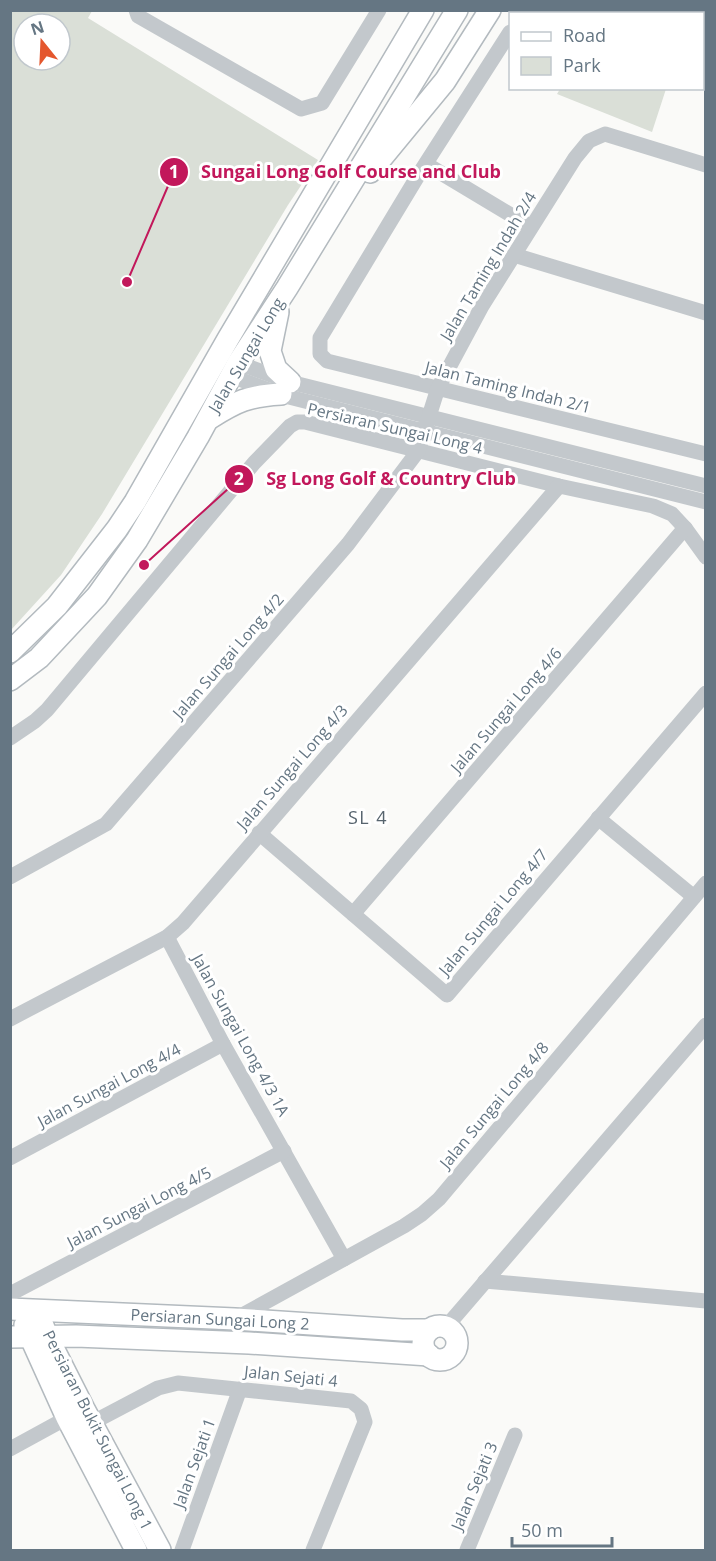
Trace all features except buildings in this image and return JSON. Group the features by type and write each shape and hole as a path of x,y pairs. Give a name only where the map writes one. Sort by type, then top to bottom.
{"street":[{"path":"136,10 138,16 301,109 322,103 379,10"},
{"name":"Jalan Sungai Long","path":"10,680 39,658 97,596 137,540 207,420 226,369 228,339 423,10"},
{"name":"Jalan Sungai Long","path":"10,652 57,606 117,529 226,369 287,288 457,10"},
{"path":"322,230 445,81 490,10"},
{"path":"509,34 426,164 531,227"},
{"name":"Jalan Taming Indah 2/4","path":"428,416 438,388 482,306 574,158 589,141 605,134 705,165"},
{"name":"Jalan Taming Indah 2/1","path":"426,164 320,338 320,354 327,361 705,454"},
{"path":"514,255 705,312"},
{"path":"286,388 270,351 276,320 287,288"},
{"path":"226,369 423,432 705,502"},
{"path":"207,420 235,402 286,388 428,416 705,486"},
{"name":"Jalan Sungai Long 4/2","path":"10,877 106,824 348,544 418,451 428,416"},
{"name":"Persiaran Sungai Long 4","path":"10,738 47,710 254,463 290,426 297,422 305,422 559,486 654,506 672,514 705,557"},
{"path":"167,488 163,460 180,459 189,452"},
{"name":"Jalan Sungai Long 4/3","path":"10,1019 167,937 183,923 559,486"},
{"name":"Jalan Sungai Long 4/6","path":"353,914 685,528"},
{"name":"Jalan Sungai Long 4/7","path":"259,833 447,994 705,693"},
{"path":"598,818 694,897"},
{"name":"Jalan Sungai Long 4/8","path":"245,1319 269,1299 404,1226 439,1199 705,883"},
{"name":"Jalan Sungai Long 4/3 1A","path":"167,937 223,1044 344,1259"},
{"path":"437,1328 450,1329 456,1338 457,1343 453,1353 444,1359 434,1358 424,1350 425,1336 437,1328 485,1281 705,1025"},
{"name":"Jalan Sungai Long 4/4","path":"10,1158 223,1044"},
{"name":"Jalan Sungai Long 4/5","path":"19,1305 284,1151"},
{"path":"485,1281 705,1301"},
{"name":"Persiaran Sungai Long 2","path":"19,1305 402,1330 437,1328"},
{"name":"Persiaran Bukit Sungai Long 1","path":"19,1305 29,1336 160,1551"},
{"path":"245,1319 249,1343"},
{"name":"Persiaran Sungai Long 2","path":"29,1336 249,1343 429,1355"},
{"name":"Persiaran Bukit Sungai Long 1","path":"29,1336 59,1362 79,1421 136,1551"},
{"path":"59,1362 60,1354 67,1343 76,1336"},
{"name":"Jalan Sejati 4","path":"10,1449 158,1388 178,1383 351,1401 361,1409 365,1422 313,1551"},
{"name":"Jalan Sejati 1","path":"182,1550 240,1389"},
{"name":"Jalan Sejati 3","path":"467,1551 515,1436"}],"green space":[{"path":"11,10 92,11 88,18 318,160 288,205 102,514 61,575 11,630"},
{"path":"559,90 666,90 652,132 557,94"}],"place":[{"name":"Sungai Long Golf Course and Club","path":"127,282"},
{"name":"Sg Long Golf & Country Club","path":"144,565"}],"district":[{"name":"SL 4","path":"368,818"}]}
